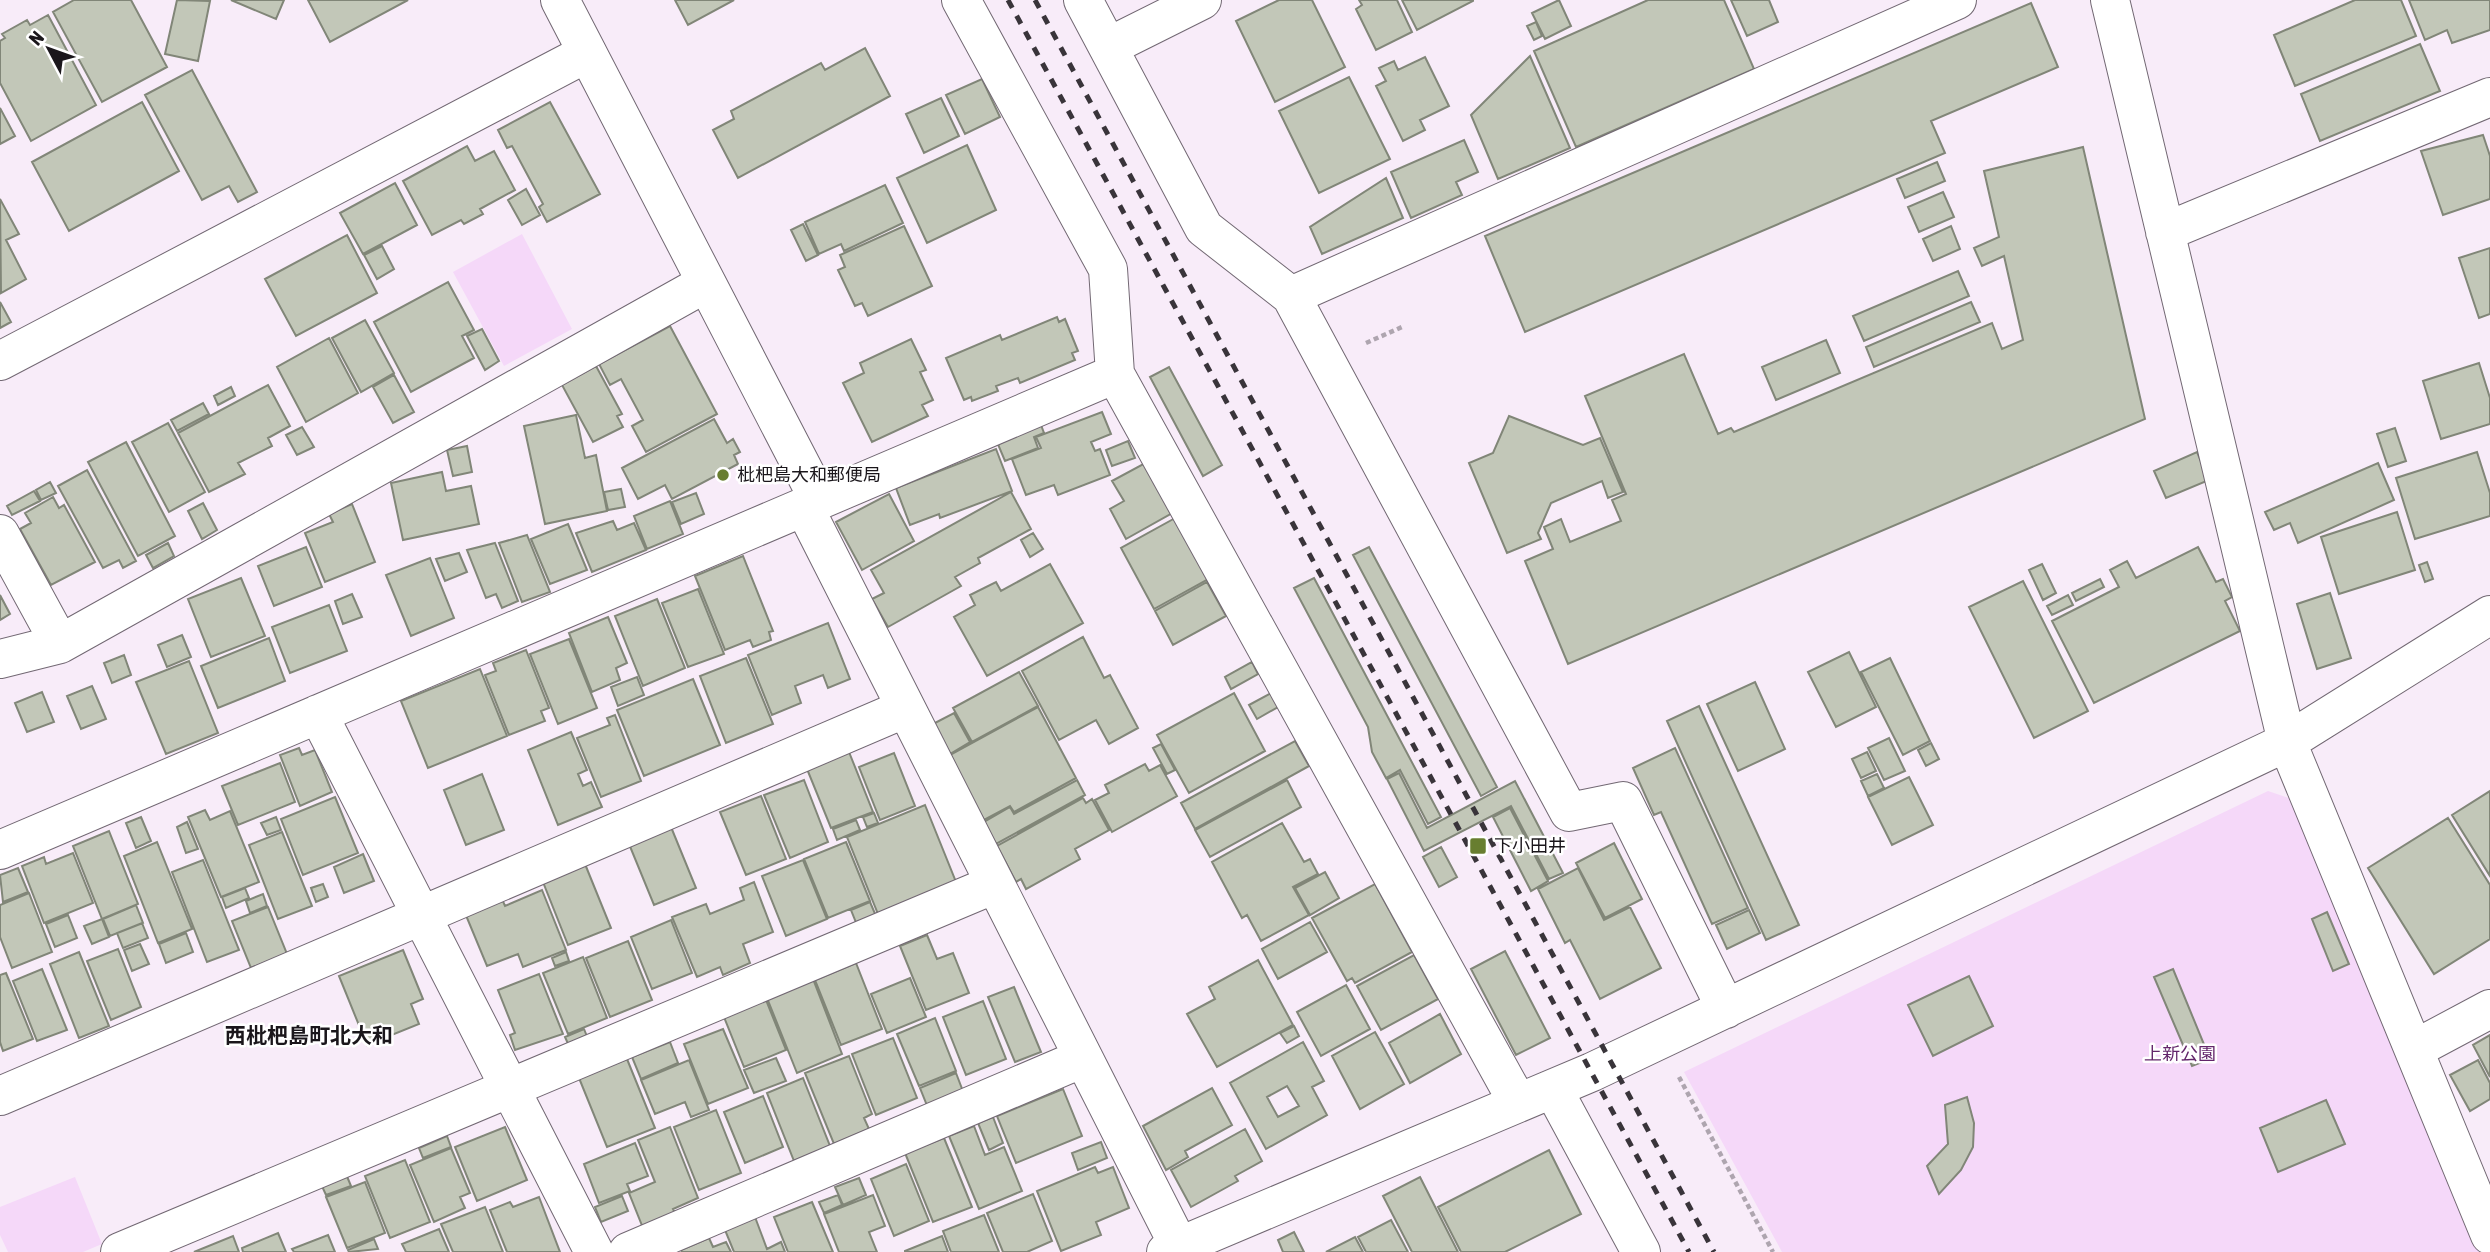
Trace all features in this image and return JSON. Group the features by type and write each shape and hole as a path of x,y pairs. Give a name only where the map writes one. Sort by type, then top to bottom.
{"street":[{"path":"560,0 706,283 906,708 1083,1058 1176,1250 1553,1089 2287,742 2490,615"},
{"path":"961,0 1108,269 1115,374 1518,1102"},
{"path":"1083,0 1204,228 1291,296 1569,812 1623,801 1726,1009"},
{"path":"1108,47 1202,0"},
{"path":"1291,296 1957,0"},
{"path":"2110,0 2287,742 2490,1236"},
{"path":"0,361 587,53"},
{"path":"2165,232 2490,97"},
{"path":"0,659 60,644 706,283"},
{"path":"0,850 1115,374"},
{"path":"0,534 60,644"},
{"path":"0,1096 906,708"},
{"path":"318,714 594,1252"},
{"path":"120,1252 995,884"},
{"path":"2415,1049 2490,1009"},
{"path":"628,1252 1083,1058"},
{"path":"1553,1089 1641,1252"}],"path":[{"path":"1660,1040 1773,1252"}],"green space":[{"path":"522,234 572,329 504,366 453,272"},
{"name":"上新公園","path":"2268,791 2289,798 2479,1252 1782,1252 1684,1072"},
{"path":"75,1177 102,1244 83,1252 8,1252 0,1235 0,1207"}],"building":[{"path":"74,0 131,0 167,67 102,102 53,12"},
{"path":"177,0 210,1 198,61 165,54"},
{"path":"231,0 284,0 276,19"},
{"path":"308,0 408,0 330,42"},
{"path":"675,0 734,0 688,25"},
{"path":"1279,0 1312,0 1345,67 1275,102 1236,21"},
{"path":"1359,0 1397,0 1412,32 1376,50 1356,9 1362,5"},
{"path":"1402,0 1473,0 1473,1 1417,30"},
{"path":"1559,0 1571,26 1545,39 1532,13"},
{"path":"1648,0 1724,0 1754,69 1576,147 1534,51"},
{"path":"1731,0 1769,0 1778,22 1747,36"},
{"path":"2355,0 2401,0 2416,36 2295,86 2274,35"},
{"path":"2409,0 2490,0 2490,30 2452,43 2447,30 2425,40"},
{"path":"2031,3 2058,67 1931,121 1945,153 1525,332 1485,236"},
{"path":"48,15 96,105 31,141 0,83 0,41 5,38 2,34 27,20 30,25"},
{"path":"1536,22 1542,36 1534,40 1527,26"},
{"path":"2420,44 2440,91 2320,141 2301,94"},
{"path":"865,48 890,96 738,178 713,130 734,119 731,111 821,63 825,70"},
{"path":"1530,56 1570,148 1498,179 1471,115"},
{"path":"1425,57 1449,106 1420,120 1425,130 1403,141 1376,86 1386,81 1379,68 1394,61 1398,70"},
{"path":"192,70 257,192 238,202 229,186 202,200 145,95"},
{"path":"1349,77 1390,159 1319,193 1279,111"},
{"path":"982,79 1000,117 965,134 946,95"},
{"path":"941,98 959,136 924,153 906,114"},
{"path":"142,102 179,171 69,231 32,162"},
{"path":"550,102 600,194 547,222 539,207 543,204 512,146 507,148 498,130"},
{"path":"0,108 15,136 0,144"},
{"path":"2483,135 2490,156 2490,199 2443,215 2421,151"},
{"path":"1464,140 1478,172 1456,182 1462,195 1411,218 1391,172"},
{"path":"967,145 996,210 927,243 897,178"},
{"path":"467,146 475,161 494,151 515,190 480,209 483,214 464,224 461,220 432,235 403,181"},
{"path":"2083,147 2145,419 1568,664 1525,561 1553,549 1544,527 1561,519 1570,542 1621,521 1612,500 1626,494 1585,396 1684,354 1718,434 1731,428 1734,432 1992,323 2002,349 2023,340 2004,256 1982,266 1974,248 1999,237 1984,171"},
{"path":"1937,162 1945,181 1905,198 1897,179"},
{"path":"1386,178 1403,218 1322,254 1310,227"},
{"path":"395,183 417,225 363,254 340,213"},
{"path":"885,185 903,223 844,251 841,244 819,254 805,222"},
{"path":"526,189 540,215 522,225 508,200"},
{"path":"1943,192 1954,217 1919,232 1908,207"},
{"path":"0,199 19,234 6,240 26,279 1,293"},
{"path":"803,224 818,255 806,261 791,230"},
{"path":"904,226 932,286 868,316 862,303 855,306 838,270 845,267 840,255"},
{"path":"1951,226 1960,249 1933,261 1923,239"},
{"path":"347,235 377,293 296,336 265,279"},
{"path":"382,246 394,269 377,279 364,255"},
{"path":"2490,248 2490,314 2479,318 2459,258"},
{"path":"1958,271 1969,296 1864,341 1853,316"},
{"path":"448,282 474,330 462,336 474,358 411,392 374,322"},
{"path":"0,302 11,322 0,328"},
{"path":"1971,302 1980,322 1874,367 1866,347"},
{"path":"1057,317 1059,322 1065,319 1078,351 1072,353 1075,360 1020,383 1018,378 996,386 998,391 972,401 971,397 964,400 946,358 1000,335 1002,340"},
{"path":"365,320 394,373 361,392 332,338"},
{"path":"670,326 717,414 646,452 632,426 643,420 621,379 610,385 599,364"},
{"path":"482,329 499,361 485,370 467,336"},
{"path":"329,338 358,393 306,422 277,367"},
{"path":"911,339 926,370 920,372 933,400 922,405 928,416 872,442 843,383 864,373 860,363"},
{"path":"1826,340 1840,373 1776,400 1762,367"},
{"path":"2479,363 2490,398 2490,424 2441,439 2423,381"},
{"path":"596,366 622,414 617,416 623,427 593,442 562,385"},
{"path":"1169,367 1222,465 1203,476 1150,377"},
{"path":"394,375 414,412 393,423 373,387"},
{"path":"268,385 290,426 268,438 272,446 238,463 245,474 209,492 178,433"},
{"path":"231,387 235,396 218,405 214,396"},
{"path":"203,403 209,414 177,431 171,420"},
{"path":"1102,412 1111,434 1091,442 1095,451 1100,449 1110,475 1058,495 1054,485 1026,495 1012,459 1041,448 1036,437"},
{"path":"576,415 585,458 596,455 607,511 545,524 524,426"},
{"path":"1509,416 1583,445 1600,438 1623,492 1608,498 1602,481 1551,503 1538,533 1541,539 1507,553 1469,463 1493,453"},
{"path":"714,419 727,443 733,439 740,452 734,455 738,464 672,499 665,485 638,499 622,468"},
{"path":"168,423 205,492 169,512 132,442"},
{"path":"1041,425 1044,433 1034,437 1038,448 1005,461 997,442"},
{"path":"302,427 314,447 297,455 286,435"},
{"path":"2395,428 2406,461 2388,467 2377,434"},
{"path":"1128,441 1135,458 1112,466 1106,450"},
{"path":"126,442 175,536 138,556 88,462"},
{"path":"467,446 472,472 453,476 447,450"},
{"path":"996,449 1012,491 940,518 939,514 910,525 896,488"},
{"path":"2197,452 2209,480 2166,498 2154,471"},
{"path":"2477,452 2490,493 2490,516 2415,539 2396,478"},
{"path":"1147,462 1174,512 1126,539 1110,509 1124,501 1112,481"},
{"path":"2378,463 2394,500 2298,543 2290,523 2274,530 2265,512"},
{"path":"87,470 136,561 123,568 119,560 103,568 58,486"},
{"path":"442,472 446,491 471,486 479,524 403,540 391,483"},
{"path":"50,482 56,493 41,500 36,490"},
{"path":"621,489 625,507 608,510 604,492"},
{"path":"34,491 40,501 12,515 7,506"},
{"path":"1011,492 1031,529 978,558 980,563 955,577 961,586 888,627 872,599 884,593 871,570"},
{"path":"696,493 704,514 681,524 672,502"},
{"path":"889,494 914,541 862,570 836,522"},
{"path":"53,497 59,508 64,505 95,562 51,585 20,529 31,523 25,513"},
{"path":"670,501 683,534 647,549 634,516"},
{"path":"203,503 217,530 202,539 188,511"},
{"path":"352,504 375,562 325,582 305,533 333,522 329,514"},
{"path":"2397,512 2415,570 2339,594 2321,537"},
{"path":"1177,517 1210,578 1154,609 1121,548"},
{"path":"613,521 617,530 634,523 646,550 592,572 576,533"},
{"path":"568,524 587,570 550,584 531,539"},
{"path":"1033,533 1043,549 1030,557 1021,540"},
{"path":"527,535 550,592 522,602 499,543"},
{"path":"168,543 174,556 153,568 146,555"},
{"path":"495,543 518,601 502,608 496,594 486,598 467,550"},
{"path":"306,547 322,587 274,606 258,566"},
{"path":"1369,547 1497,787 1481,796 1353,555"},
{"path":"2198,547 2216,582 2223,579 2232,597 2225,601 2240,631 2094,703 2052,621 2119,587 2110,570 2127,561 2136,578"},
{"path":"459,553 467,572 445,581 436,559"},
{"path":"743,556 773,631 769,632 771,640 753,647 750,640 725,650 695,576"},
{"path":"430,558 454,618 411,636 386,575"},
{"path":"2427,562 2433,579 2425,582 2419,565"},
{"path":"1050,564 1083,623 987,676 954,617 975,605 970,595 996,582 1001,591"},
{"path":"2042,564 2056,593 2043,600 2029,570"},
{"path":"241,578 265,636 211,657 188,599"},
{"path":"1314,578 1441,817 1428,824 1400,770 1386,778 1372,752 1368,727 1294,588"},
{"path":"2100,579 2104,587 2076,601 2072,593"},
{"path":"2023,581 2088,711 2034,738 1969,607"},
{"path":"1207,582 1226,616 1173,645 1155,611"},
{"path":"698,589 724,654 688,667 662,603"},
{"path":"2330,593 2351,658 2317,669 2297,604"},
{"path":"352,594 362,617 343,624 335,601"},
{"path":"0,595 10,614 0,620"},
{"path":"2068,595 2073,605 2052,615 2047,606"},
{"path":"657,599 685,668 643,686 615,616"},
{"path":"329,605 347,651 290,673 272,627"},
{"path":"608,617 627,663 616,668 620,680 592,692 569,633"},
{"path":"828,623 850,679 828,688 823,675 795,686 801,703 772,715 748,655"},
{"path":"182,635 191,657 167,667 158,645"},
{"path":"1083,637 1104,678 1110,675 1138,728 1109,744 1096,720 1059,740 1022,671"},
{"path":"269,638 285,681 218,708 201,666"},
{"path":"569,639 597,708 558,724 530,654"},
{"path":"526,650 549,708 541,711 545,721 509,735 485,675 496,671 493,663"},
{"path":"1849,652 1876,707 1836,727 1808,672"},
{"path":"124,655 131,675 112,683 104,663"},
{"path":"746,658 773,724 726,743 700,676"},
{"path":"1890,658 1930,741 1903,755 1861,672"},
{"path":"189,661 218,733 166,754 136,682"},
{"path":"1252,662 1258,674 1231,689 1225,677"},
{"path":"480,669 507,736 428,768 401,701"},
{"path":"1019,672 1038,706 972,742 953,708"},
{"path":"637,677 644,695 618,706 611,687"},
{"path":"693,679 720,745 644,776 617,710"},
{"path":"1755,682 1785,749 1738,771 1707,704"},
{"path":"92,686 106,719 81,729 67,696"},
{"path":"42,692 54,722 27,732 15,703"},
{"path":"1234,693 1265,751 1189,793 1157,735"},
{"path":"1271,693 1278,707 1257,719 1249,705"},
{"path":"1699,706 1799,925 1766,940 1667,721"},
{"path":"1038,707 1076,778 1014,812 1010,806 984,820 948,756"},
{"path":"954,713 970,742 950,754 933,724"},
{"path":"615,715 641,781 601,797 577,738 610,725 607,718"},
{"path":"571,732 587,770 578,774 583,786 591,782 602,807 558,825 528,750"},
{"path":"1889,738 1905,771 1884,780 1868,748"},
{"path":"1295,741 1309,766 1195,829 1181,803"},
{"path":"1931,743 1939,759 1926,766 1918,750"},
{"path":"1161,744 1175,770 1167,774 1153,748"},
{"path":"299,748 302,755 315,750 332,792 300,806 280,755"},
{"path":"1675,748 1748,908 1712,924 1661,812 1654,815 1633,768"},
{"path":"849,752 873,812 831,828 807,769"},
{"path":"1867,752 1876,771 1861,778 1852,759"},
{"path":"894,753 915,806 880,820 859,767"},
{"path":"280,763 295,802 238,825 222,786"},
{"path":"1145,764 1149,771 1160,765 1177,796 1112,832 1095,800 1109,793 1105,785"},
{"path":"1399,773 1427,828 1515,781 1563,873 1549,879 1511,806 1424,851 1387,779"},
{"path":"482,774 504,830 466,845 444,790"},
{"path":"1877,774 1884,788 1868,796 1861,781"},
{"path":"1909,777 1933,825 1892,845 1868,797"},
{"path":"804,780 828,842 790,858 764,795"},
{"path":"1077,780 1085,795 996,844 984,822 1010,807 1014,814"},
{"path":"1287,780 1301,807 1210,857 1195,830"},
{"path":"2490,791 2490,876 2452,815"},
{"path":"761,796 786,859 746,875 720,812"},
{"path":"335,797 358,853 303,875 281,819"},
{"path":"1083,798 1086,803 1092,799 1109,830 1075,849 1080,859 1026,889 1021,879 1016,882 997,846"},
{"path":"925,805 956,882 878,914 847,837"},
{"path":"1510,808 1548,881 1531,891 1493,817"},
{"path":"205,810 210,820 230,811 259,882 221,897 188,817"},
{"path":"874,813 878,823 867,827 863,817"},
{"path":"141,817 151,841 136,848 126,823"},
{"path":"276,817 281,830 267,835 261,823"},
{"path":"2448,818 2490,885 2490,939 2434,974 2368,868"},
{"path":"856,820 860,830 837,840 833,829"},
{"path":"187,822 198,849 186,853 177,827"},
{"path":"1282,823 1304,862 1310,859 1318,874 1293,887 1309,915 1261,941 1247,915 1242,918 1212,862"},
{"path":"671,827 696,888 654,905 629,844"},
{"path":"109,831 138,904 102,919 73,846"},
{"path":"282,832 312,906 278,919 249,845"},
{"path":"157,842 192,929 158,943 124,856"},
{"path":"846,842 870,901 828,918 804,859"},
{"path":"1614,843 1642,899 1605,918 1576,863"},
{"path":"1441,847 1457,877 1439,887 1423,857"},
{"path":"73,853 93,903 44,923 22,866 44,857 46,864"},
{"path":"363,854 374,881 344,893 334,867"},
{"path":"203,860 239,950 207,962 172,872"},
{"path":"803,860 827,919 786,936 762,876"},
{"path":"585,864 611,928 568,945 543,882"},
{"path":"18,868 28,892 3,902 0,875"},
{"path":"1578,868 1604,920 1630,907 1661,968 1600,999 1570,940 1565,943 1538,889"},
{"path":"1325,872 1339,898 1310,915 1295,888"},
{"path":"754,882 773,932 743,944 750,963 723,975 720,967 697,977 672,917 706,904 710,914 744,900 740,888"},
{"path":"323,884 328,897 316,902 311,888"},
{"path":"1375,884 1412,952 1355,983 1352,978 1347,981 1312,918"},
{"path":"245,888 249,898 226,908 222,897"},
{"path":"542,890 566,950 523,967 518,954 487,966 465,913 502,899 505,906"},
{"path":"29,893 52,952 12,968 0,937 0,905"},
{"path":"263,894 267,906 250,913 246,901"},
{"path":"870,902 876,916 857,925 851,910"},
{"path":"136,905 143,923 110,936 103,919"},
{"path":"268,907 287,954 251,968 232,921"},
{"path":"1749,910 1760,933 1727,949 1716,925"},
{"path":"2327,912 2349,964 2333,971 2312,919"},
{"path":"68,915 77,938 55,947 46,924"},
{"path":"102,919 109,937 92,944 84,926"},
{"path":"671,920 692,973 652,989 631,937"},
{"path":"1310,922 1327,952 1278,979 1262,949"},
{"path":"142,923 148,938 123,948 117,933"},
{"path":"186,933 193,952 166,963 159,944"},
{"path":"927,935 937,959 953,953 969,993 926,1010 900,946"},
{"path":"628,941 652,1000 610,1017 586,958"},
{"path":"140,944 149,964 132,971 124,950"},
{"path":"118,949 141,1007 111,1020 87,961"},
{"path":"403,950 423,999 411,1004 419,1024 367,1045 339,976"},
{"path":"1505,951 1550,1038 1516,1055 1471,969"},
{"path":"79,952 109,1026 79,1038 50,964"},
{"path":"566,952 569,961 555,966 552,958"},
{"path":"1414,955 1438,999 1381,1030 1357,986"},
{"path":"583,957 607,1018 568,1034 543,973"},
{"path":"1258,960 1293,1025 1217,1067 1187,1014 1215,999 1209,987"},
{"path":"856,963 882,1029 841,1045 815,980"},
{"path":"42,969 67,1030 37,1041 13,981"},
{"path":"2173,969 2210,1059 2192,1066 2154,977"},
{"path":"6,973 33,1039 3,1051 0,1042 0,975"},
{"path":"539,974 563,1034 515,1050 510,1035 515,1033 498,990"},
{"path":"1969,976 1993,1026 1933,1056 1908,1005"},
{"path":"910,978 926,1017 887,1033 871,994"},
{"path":"813,979 842,1054 797,1073 767,998"},
{"path":"1346,985 1370,1029 1321,1056 1297,1012"},
{"path":"1014,987 1041,1052 1015,1062 988,997"},
{"path":"766,1000 786,1050 744,1067 724,1017"},
{"path":"983,1001 1006,1059 966,1075 943,1017"},
{"path":"1440,1014 1461,1054 1410,1083 1389,1043"},
{"path":"935,1018 956,1071 919,1086 897,1034"},
{"path":"1294,1026 1299,1036 1287,1043 1280,1033"},
{"path":"584,1029 588,1039 569,1046 565,1037"},
{"path":"723,1029 748,1088 708,1104 684,1044"},
{"path":"1375,1032 1404,1084 1360,1109 1332,1056"},
{"path":"2490,1035 2490,1077 2473,1045"},
{"path":"893,1038 917,1098 876,1115 852,1054"},
{"path":"670,1042 678,1063 641,1079 632,1057"},
{"path":"1303,1042 1324,1081 1312,1087 1327,1115 1266,1149 1230,1083","holes":["1287,1086 1299,1106 1278,1117 1267,1097"]},
{"path":"849,1056 872,1114 864,1118 869,1129 834,1144 805,1073"},
{"path":"776,1058 786,1081 754,1093 744,1070"},
{"path":"627,1059 655,1128 607,1147 579,1078"},
{"path":"689,1060 709,1110 691,1117 685,1102 655,1114 641,1080"},
{"path":"2478,1060 2490,1083 2490,1099 2470,1111 2450,1075"},
{"path":"956,1073 964,1094 928,1108 920,1088"},
{"path":"803,1078 830,1146 794,1161 767,1093"},
{"path":"1212,1088 1232,1125 1185,1151 1188,1157 1166,1170 1143,1126"},
{"path":"1063,1089 1082,1136 1016,1163 997,1116"},
{"path":"763,1096 783,1147 745,1163 724,1112"},
{"path":"1967,1097 1974,1123 1973,1147 1961,1170 1939,1194 1927,1166 1948,1144 1945,1105"},
{"path":"2326,1100 2345,1144 2278,1172 2260,1128"},
{"path":"716,1110 741,1173 699,1190 674,1127"},
{"path":"993,1117 1003,1143 989,1150 978,1123"},
{"path":"974,1126 985,1155 1004,1147 1022,1191 979,1209 949,1136"},
{"path":"505,1127 527,1180 477,1201 455,1147"},
{"path":"670,1127 698,1198 673,1209 676,1215 643,1228 629,1193 655,1182 638,1140"},
{"path":"1245,1129 1262,1161 1235,1176 1238,1181 1191,1207 1171,1170"},
{"path":"447,1136 451,1147 423,1158 419,1148"},
{"path":"944,1138 972,1207 933,1222 905,1153"},
{"path":"1101,1142 1107,1158 1078,1170 1072,1153"},
{"path":"635,1143 648,1176 627,1184 630,1191 599,1203 584,1164"},
{"path":"451,1148 470,1193 460,1197 465,1208 434,1222 410,1165"},
{"path":"1549,1150 1581,1214 1505,1252 1461,1252 1438,1207"},
{"path":"405,1160 430,1222 390,1238 365,1176"},
{"path":"906,1164 929,1221 894,1236 871,1179"},
{"path":"1095,1167 1098,1173 1113,1167 1129,1208 1096,1222 1101,1235 1061,1251 1037,1191"},
{"path":"346,1174 351,1186 326,1195 321,1184"},
{"path":"1420,1177 1458,1252 1412,1252 1383,1196"},
{"path":"859,1178 866,1195 843,1205 835,1187"},
{"path":"365,1182 385,1233 347,1248 326,1197"},
{"path":"1033,1194 1052,1241 1027,1252 1003,1252 987,1213"},
{"path":"838,1195 842,1205 824,1213 819,1202"},
{"path":"873,1195 885,1226 869,1232 877,1252 839,1252 824,1214"},
{"path":"622,1196 628,1211 601,1222 595,1207"},
{"path":"539,1197 560,1252 507,1252 490,1210 510,1202 513,1207"},
{"path":"812,1202 833,1252 788,1252 774,1217"},
{"path":"485,1207 503,1252 453,1252 441,1224"},
{"path":"984,1215 999,1252 951,1252 943,1231"},
{"path":"755,1217 767,1249 781,1242 785,1252 734,1252 725,1230"},
{"path":"1391,1220 1408,1252 1366,1252 1358,1237"},
{"path":"439,1229 449,1252 406,1252 402,1244"},
{"path":"1294,1232 1304,1252 1283,1252 1278,1240"},
{"path":"278,1233 286,1252 243,1252 242,1248"},
{"path":"328,1235 335,1252 294,1252 292,1249"},
{"path":"233,1236 239,1252 194,1252"},
{"path":"942,1236 948,1252 905,1252 905,1251"},
{"path":"1355,1237 1363,1252 1326,1252"},
{"path":"709,1238 713,1247 726,1242 731,1252 681,1250"},
{"path":"374,1239 378,1249 348,1250"}],"railway":[{"path":"1008,0 1689,1252"},
{"path":"1035,0 1714,1252"}],"place":[{"name":"枇杷島大和郵便局","path":"723,475"},
{"name":"下小田井","path":"1478,846"}],"district":[{"name":"西枇杷島町北大和","path":"309,1036"}]}
